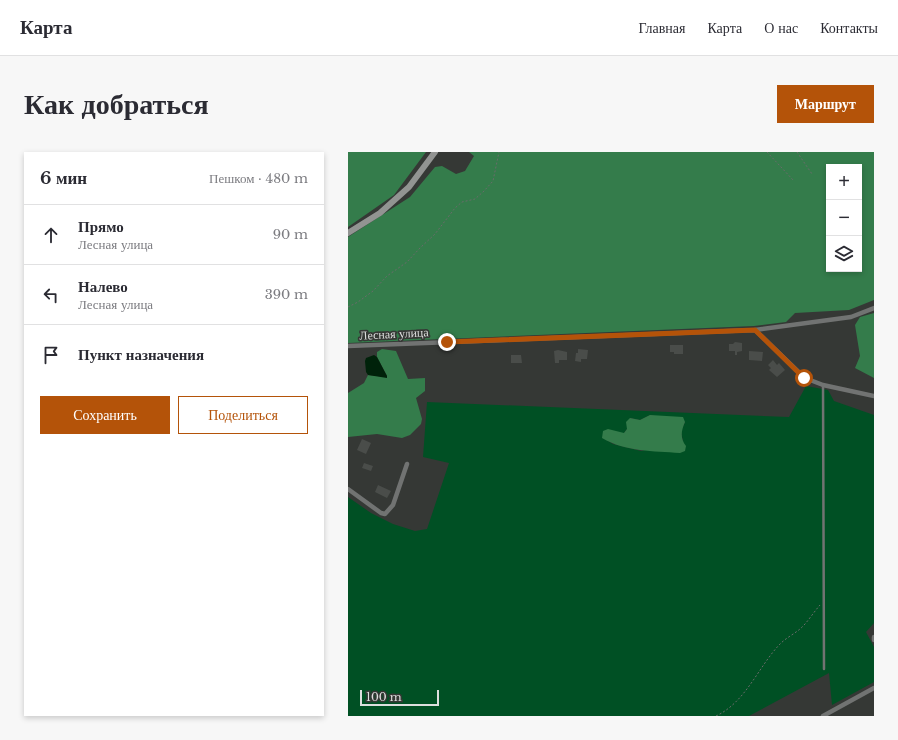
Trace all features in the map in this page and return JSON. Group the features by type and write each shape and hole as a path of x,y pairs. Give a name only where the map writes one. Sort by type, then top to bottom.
{"street":[{"path":"348,233 380,212 409,187 435,152"},
{"name":"Лесная улица","path":"348,346 755,330 851,317 874,308"},
{"path":"755,330 804,378 874,396"},
{"path":"348,489 381,513 385,514 393,505 406,464"},
{"path":"823,716 831,714 874,688"}],"lane":[{"path":"823,384 824,669"}],"path":[{"path":"348,306 358,302 373,291 387,276 407,262 435,234 458,205 462,202 475,199 484,191 493,181 499,152"},
{"path":"767,152 794,181"},
{"path":"797,152 812,174"},
{"path":"716,716 726,711 748,689 769,657 781,642 801,628 824,599"}],"green space":[{"path":"348,152 426,152 394,195 348,227"},
{"path":"469,152 874,152 874,300 849,310 795,313 786,322 754,326 348,343 348,237 410,197 435,167 442,166 456,174 465,171 474,156"},
{"path":"874,313 874,378 855,368 860,356 855,325 860,317"},
{"path":"382,349 396,351 408,379 425,378 425,391 416,398 422,419 421,424 410,435 402,438 377,434 348,437 348,393 364,383 368,375 387,377 377,357 377,352"},
{"path":"806,386 828,390 834,401 874,415 874,623 866,632 874,647 874,682 832,705 829,673 749,716 348,716 348,497 371,513 393,524 415,531 427,529 449,463 423,457 427,402 789,417","holes":["650,415 685,422 681,431 683,442 641,451 613,444 602,437 624,433 627,429 630,418 640,420"]},
{"path":"650,415 683,417 685,422 682,434 686,446 685,451 680,453 640,450 611,443 602,438 603,431 608,429 624,433 627,429 626,422 630,418 640,420"}],"shaded area":[{"path":"374,355 377,357 387,378 368,375 366,372 366,358"}],"building":[{"path":"735,342 742,343 742,351 737,352 737,355 735,355 735,351 729,351 729,344 733,344"},
{"path":"670,345 683,345 683,354 674,354 674,352 670,352"},
{"path":"578,349 588,350 587,359 581,359 581,362 575,361"},
{"path":"558,350 567,352 567,360 559,360 559,363 555,363 554,351"},
{"path":"749,351 763,352 762,361 749,360"},
{"path":"511,355 521,355 522,363 511,363"},
{"path":"773,360 777,365 779,363 785,370 777,377 769,370 771,368 768,365"},
{"path":"362,439 371,443 366,454 357,450"},
{"path":"364,463 373,466 371,471 362,468"},
{"path":"378,485 391,491 387,498 375,492"}],"route":[{"path":"447,342 755,330 804,378"}]}
